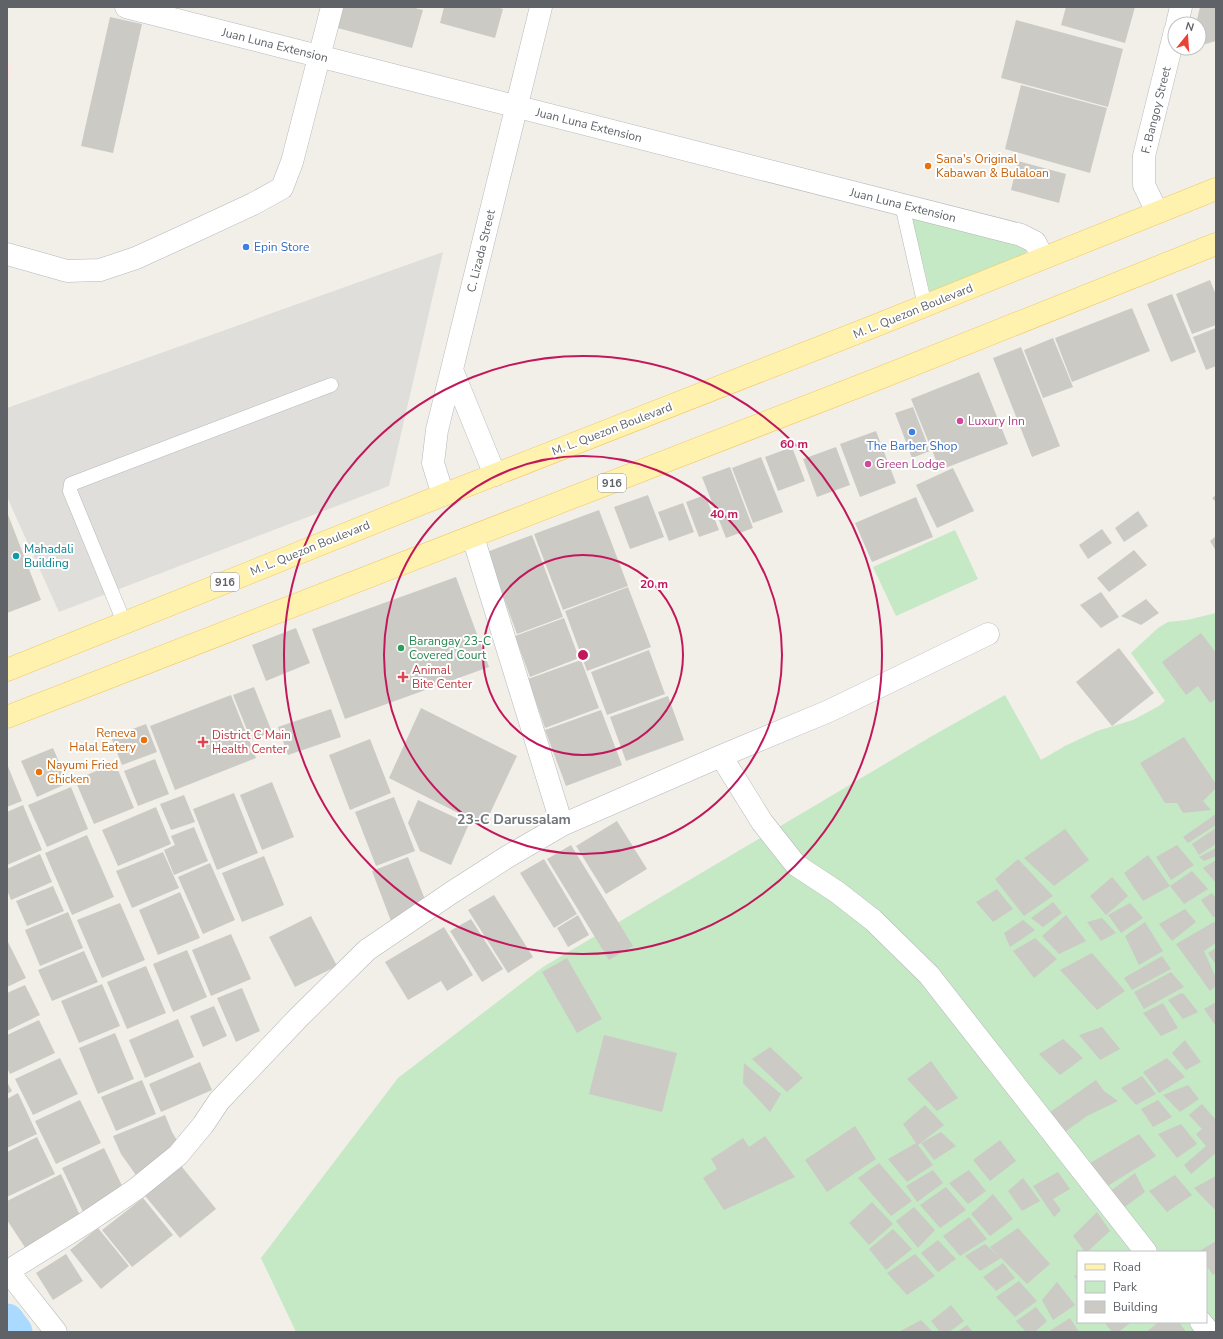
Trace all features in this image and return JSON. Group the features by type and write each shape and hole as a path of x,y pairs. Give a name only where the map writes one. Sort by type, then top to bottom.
{"main road":[{"name":"M. L. Quezon Boulevard","path":"7,670 443,495 925,306 1216,189"},
{"name":"916","path":"7,717 880,378 1216,244"}],"street":[{"name":"Juan Luna Extension","path":"126,7 151,10 319,56 1021,235 1035,242 1043,258"},
{"path":"7,254 67,271 100,270 136,258 268,197 282,188 292,162 332,7"},
{"name":"C. Lizada Street","path":"443,495 433,463 437,430 541,7"},
{"name":"F. Bangoy Street","path":"1156,212 1144,184 1144,156 1169,56"},
{"path":"452,370 495,475"},
{"path":"473,536 562,825"},
{"path":"56,1332 7,1270 87,1222 136,1189 178,1156 203,1125 219,1101 243,1074 368,950 451,893 507,857 562,825 829,711 988,634"},
{"path":"721,756 762,822 796,865 837,892 874,920 929,975 1145,1251"},
{"path":"1202,1323 1209,1332"}],"lane":[{"path":"902,205 925,306"},
{"path":"124,622 70,491 71,484 331,385"}],"shaded area":[{"path":"7,63 13,65 7,85"},
{"path":"443,252 389,486 59,612 7,497 7,408"}],"green space":[{"path":"914,214 1025,245 1027,256 930,293 912,218"},
{"path":"955,530 978,579 896,616 873,567"},
{"path":"1216,613 1216,1332 296,1332 261,1258 398,1078 543,967 932,736 1005,695 1041,760 1065,746 1097,731 1133,720 1159,706 1165,701 1131,653 1158,628 1168,622 1187,620"}],"building":[{"path":"339,7 411,7 423,10 412,48 334,27"},
{"path":"444,7 496,7 503,9 495,38 440,23"},
{"path":"1066,7 1135,7 1125,43 1061,25"},
{"path":"1200,7 1216,7 1216,41 1207,44 1207,16 1198,16"},
{"path":"110,17 142,24 113,153 81,146"},
{"path":"1016,20 1123,49 1108,107 1001,78"},
{"path":"1021,85 1107,108 1090,173 1005,149"},
{"path":"1018,161 1066,174 1059,203 1011,190"},
{"path":"1210,280 1216,295 1216,325 1192,334 1176,294"},
{"path":"1172,294 1196,352 1171,362 1147,304"},
{"path":"1132,308 1150,351 1072,382 1055,338"},
{"path":"1216,328 1216,366 1206,370 1193,337"},
{"path":"1053,338 1073,387 1043,398 1024,350"},
{"path":"1021,347 1060,446 1032,457 993,358"},
{"name":"Luxury Inn","path":"979,372 1008,444 940,470 911,399"},
{"name":"The Barber Shop","path":"913,407 930,451 912,458 895,413"},
{"name":"Green Lodge","path":"876,431 896,483 860,497 840,444"},
{"path":"792,447 805,481 778,491 765,457"},
{"path":"836,447 850,485 817,497 803,459"},
{"path":"761,457 783,512 753,523 732,468"},
{"path":"730,467 753,528 726,538 702,477"},
{"path":"953,468 974,511 937,528 916,485"},
{"path":"648,495 664,537 630,549 614,507"},
{"path":"705,495 719,530 699,537 686,502"},
{"path":"1216,495 1216,502 1212,498"},
{"path":"916,497 933,537 872,562 855,523"},
{"path":"683,503 694,532 669,541 658,512"},
{"path":"599,510 628,586 563,610 534,534"},
{"path":"1138,511 1148,526 1124,542 1115,528"},
{"name":"Mahadali Building","path":"7,512 41,600 7,613"},
{"path":"1102,529 1112,543 1088,559 1079,545"},
{"path":"532,535 563,617 517,634 487,552"},
{"path":"1216,536 1216,551 1210,541"},
{"path":"1134,550 1147,565 1109,592 1097,578"},
{"name":"Barangay 23-C Covered Court","path":"456,577 489,667 345,719 312,629"},
{"path":"628,587 651,647 587,671 565,611"},
{"path":"1101,592 1119,617 1101,628 1080,605"},
{"path":"1146,599 1159,613 1141,625 1121,616"},
{"path":"564,618 579,658 530,677 515,636"},
{"path":"296,628 310,663 266,681 252,645"},
{"path":"1201,633 1216,653 1216,699 1210,703 1198,686 1186,695 1162,662"},
{"path":"1119,648 1154,693 1112,726 1076,682"},
{"path":"649,650 665,694 607,715 591,672"},
{"path":"581,660 599,708 545,728 528,679"},
{"path":"254,687 272,732 251,740 233,695"},
{"name":"District C Main Health Center","path":"231,695 256,758 175,790 150,726"},
{"path":"668,696 684,740 626,761 610,717"},
{"path":"421,708 517,756 484,826 389,778"},
{"path":"331,709 341,737 288,755 278,727"},
{"path":"601,710 622,765 566,786 545,730"},
{"path":"146,724 157,752 122,765 111,737"},
{"path":"1184,737 1216,784 1216,788 1203,801 1211,810 1183,813 1177,803 1165,803 1140,763"},
{"path":"370,739 391,793 350,810 329,755"},
{"path":"53,748 68,783 37,797 21,761"},
{"path":"155,759 169,794 138,806 124,771"},
{"path":"115,763 134,808 94,824 75,780"},
{"path":"7,764 22,801 7,807"},
{"path":"272,782 294,837 262,850 240,795"},
{"path":"71,787 88,829 47,847 28,805"},
{"path":"234,793 258,853 217,870 193,809"},
{"path":"184,795 195,822 171,830 160,804"},
{"path":"394,797 415,851 376,866 355,812"},
{"path":"418,800 469,824 451,865 420,851 408,823"},
{"path":"23,805 42,850 7,865 7,812"},
{"path":"156,807 171,844 118,866 102,830"},
{"path":"1216,814 1216,825 1188,843 1183,837"},
{"path":"617,821 647,869 606,894 576,846"},
{"path":"194,827 208,861 174,875 164,850 175,845 171,836"},
{"path":"1216,828 1216,844 1199,855 1192,844"},
{"path":"1065,829 1089,860 1054,886 1024,858"},
{"path":"87,835 114,897 72,915 45,853"},
{"path":"571,845 633,946 609,960 547,859"},
{"path":"1177,845 1194,865 1171,880 1156,857"},
{"path":"1216,848 1216,856 1204,861 1199,857"},
{"path":"163,852 179,888 132,908 116,871"},
{"path":"40,854 52,882 11,900 7,890 7,869"},
{"path":"1148,855 1170,886 1143,901 1124,873"},
{"path":"264,856 284,905 242,922 222,873"},
{"path":"408,857 428,907 391,921 372,871"},
{"path":"544,859 577,914 554,928 520,873"},
{"path":"1018,859 1053,896 1024,916 995,879"},
{"path":"1216,860 1216,883 1203,868"},
{"path":"210,863 235,920 203,934 178,877"},
{"path":"1192,871 1208,889 1184,904 1170,886"},
{"path":"1112,877 1128,896 1106,915 1090,896"},
{"path":"53,886 64,911 27,926 16,901"},
{"path":"997,889 1013,909 993,922 976,902"},
{"path":"180,892 200,938 158,955 139,910"},
{"path":"1212,893 1216,898 1216,916 1213,917 1201,900"},
{"path":"494,895 533,957 508,973 468,910"},
{"path":"1053,902 1062,913 1043,927 1031,918"},
{"path":"120,903 145,960 102,978 77,920"},
{"path":"1130,903 1143,918 1121,933 1108,915"},
{"path":"1185,909 1196,922 1172,941 1159,924"},
{"path":"68,912 83,948 40,966 25,930"},
{"path":"578,915 589,935 568,947 557,928"},
{"path":"1066,915 1086,941 1059,954 1042,936"},
{"path":"311,916 337,966 295,987 269,937"},
{"path":"1102,918 1116,933 1101,941 1087,922"},
{"path":"471,919 503,969 482,982 450,931"},
{"path":"1023,920 1035,930 1010,947 1004,933"},
{"path":"1145,922 1163,951 1139,965 1125,936"},
{"path":"1214,922 1216,924 1216,943 1204,951 1216,978 1216,986 1210,991 1176,944"},
{"path":"444,927 473,975 447,991 441,981 408,1000 385,962"},
{"path":"231,934 251,979 211,996 192,950"},
{"path":"1035,938 1057,959 1034,978 1013,951"},
{"path":"7,940 26,978 7,987"},
{"path":"1216,948 1216,965 1208,953"},
{"path":"187,950 207,997 173,1012 153,964"},
{"path":"84,951 98,982 52,1001 38,970"},
{"path":"1092,953 1125,991 1097,1010 1060,970"},
{"path":"1162,956 1171,969 1132,990 1124,978"},
{"path":"567,958 602,1019 577,1033 542,972"},
{"path":"146,966 166,1013 127,1029 107,982"},
{"path":"1171,972 1184,987 1144,1009 1134,992"},
{"path":"102,984 120,1026 79,1043 61,1001"},
{"path":"25,985 40,1015 7,1031 7,993"},
{"path":"242,988 260,1031 236,1042 217,998"},
{"path":"1181,993 1184,994 1198,1012 1183,1019 1168,1000"},
{"path":"1216,1002 1216,1026 1204,1009"},
{"path":"1163,1003 1178,1028 1161,1036 1143,1013"},
{"path":"214,1006 227,1036 203,1047 190,1016"},
{"path":"178,1019 194,1057 145,1078 129,1040"},
{"path":"39,1020 55,1053 10,1074 7,1068 7,1035"},
{"path":"1102,1027 1120,1049 1100,1060 1079,1035"},
{"path":"115,1033 134,1079 98,1094 79,1048"},
{"path":"604,1035 677,1053 662,1112 589,1094"},
{"path":"1063,1039 1083,1058 1060,1075 1039,1054"},
{"path":"1185,1040 1201,1062 1186,1070 1172,1053"},
{"path":"770,1047 803,1078 787,1092 752,1059"},
{"path":"60,1058 78,1094 33,1115 15,1079"},
{"path":"1167,1058 1185,1077 1159,1093 1143,1072"},
{"path":"931,1061 958,1098 937,1111 907,1079"},
{"path":"200,1062 212,1090 161,1112 149,1084"},
{"path":"744,1063 781,1094 770,1112 743,1083"},
{"path":"1142,1076 1156,1094 1136,1105 1121,1088"},
{"path":"142,1080 156,1114 116,1131 101,1097"},
{"path":"1096,1080 1104,1091 1118,1101 1087,1116 1062,1134 1046,1115"},
{"path":"7,1082 12,1091 7,1094"},
{"path":"1188,1085 1199,1099 1180,1112 1163,1095"},
{"path":"18,1093 37,1134 7,1148 7,1099"},
{"path":"80,1100 101,1143 56,1164 35,1121"},
{"path":"1158,1100 1172,1117 1153,1127 1141,1109"},
{"path":"1202,1104 1216,1120 1216,1153 1191,1174 1184,1165 1206,1146 1196,1134 1202,1129 1189,1115"},
{"path":"925,1105 944,1125 918,1145 933,1165 907,1182 888,1159 916,1143 903,1124"},
{"path":"165,1115 172,1132 181,1147 138,1178 121,1154 113,1136"},
{"path":"1181,1124 1197,1144 1177,1158 1158,1134"},
{"path":"855,1126 876,1159 827,1192 805,1160"},
{"path":"941,1132 956,1146 934,1160 921,1143"},
{"path":"1139,1134 1156,1156 1106,1187 1087,1165"},
{"path":"765,1136 795,1177 724,1210 703,1178 717,1169 711,1159 743,1138 749,1147"},
{"path":"37,1137 55,1174 7,1197 7,1152"},
{"path":"1000,1140 1016,1161 990,1181 973,1160"},
{"path":"104,1148 125,1192 83,1212 62,1168"},
{"path":"178,1162 216,1209 180,1238 141,1191"},
{"path":"879,1163 912,1201 891,1216 858,1178"},
{"path":"933,1170 943,1183 917,1202 906,1186"},
{"path":"969,1170 986,1191 968,1204 949,1183"},
{"path":"1058,1172 1070,1189 1053,1199 1061,1210 1054,1217 1033,1186"},
{"path":"1135,1173 1145,1192 1122,1209 1109,1192"},
{"path":"61,1174 83,1222 26,1249 7,1220 7,1201"},
{"path":"1175,1175 1192,1195 1167,1212 1149,1191"},
{"path":"1216,1176 1216,1211 1194,1188"},
{"path":"1023,1178 1040,1201 1022,1211 1008,1191"},
{"path":"946,1187 966,1210 940,1228 920,1205"},
{"path":"993,1194 1013,1219 990,1236 971,1214"},
{"path":"143,1198 173,1235 132,1267 102,1230"},
{"path":"872,1202 893,1224 869,1245 849,1223"},
{"path":"914,1207 935,1230 918,1248 896,1221"},
{"path":"1097,1212 1110,1231 1088,1251 1084,1251 1073,1236"},
{"path":"969,1217 987,1239 960,1256 943,1236"},
{"path":"98,1228 129,1266 101,1289 70,1250"},
{"path":"1018,1228 1050,1264 1027,1284 1001,1258 980,1271 965,1256 985,1244 998,1255 990,1247"},
{"path":"893,1229 912,1249 886,1270 869,1249"},
{"path":"938,1240 956,1259 938,1272 921,1253"},
{"path":"1216,1241 1216,1273 1213,1275 1207,1266 1207,1251 1200,1251"},
{"path":"66,1254 83,1281 53,1300 36,1273"},
{"path":"915,1254 935,1276 907,1295 887,1273"},
{"path":"1003,1263 1015,1278 996,1291 983,1277"},
{"path":"1019,1281 1037,1301 1015,1317 996,1297"},
{"path":"1057,1282 1075,1305 1053,1320 1042,1300"},
{"path":"951,1305 964,1321 949,1332 940,1332 931,1321"},
{"path":"1036,1307 1047,1321 1035,1332 1026,1332 1016,1321"},
{"path":"1070,1318 1079,1332 1048,1332"},
{"path":"921,1320 933,1332 899,1332"},
{"path":"1105,1323 1130,1323 1119,1332 1112,1332"},
{"path":"1158,1323 1180,1323 1186,1332 1146,1332"},
{"path":"967,1325 973,1332 957,1332"}],"waterway":[{"path":"7,1321 15,1332"}],"place":[{"name":"Sana's Original Kabawan & Bulaloan","path":"928,166"},
{"name":"Epin Store","path":"246,247"},
{"name":"Luxury Inn","path":"960,421"},
{"name":"The Barber Shop","path":"912,432"},
{"name":"Green Lodge","path":"868,464"},
{"name":"Mahadali Building","path":"16,556"},
{"name":"Barangay 23-C Covered Court","path":"401,648"},
{"name":"Animal Bite Center","path":"403,677"},
{"name":"Reneva Halal Eatery","path":"144,740"},
{"name":"District C Main Health Center","path":"203,742"},
{"name":"Nayumi Fried Chicken","path":"39,772"}],"district":[{"name":"23-C Darussalam","path":"514,819"}]}
